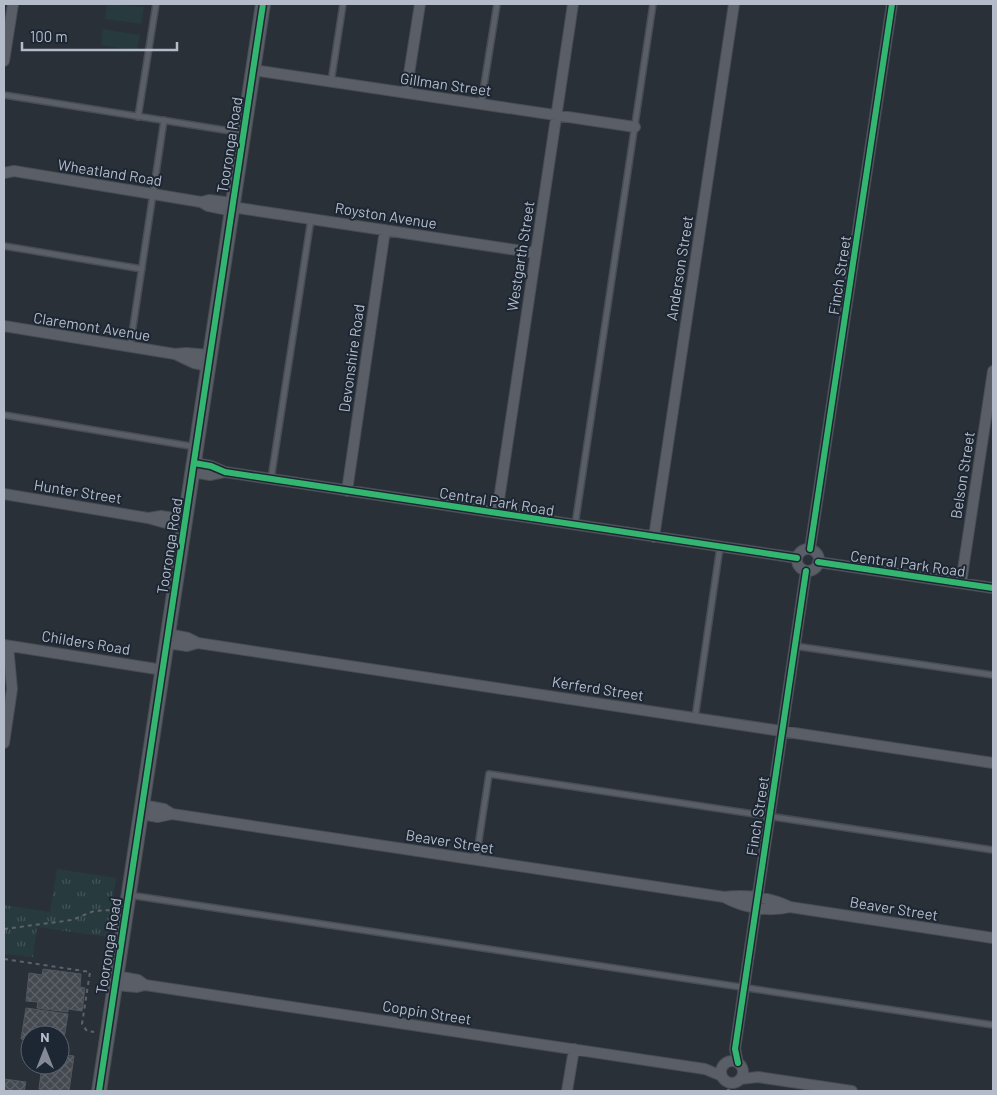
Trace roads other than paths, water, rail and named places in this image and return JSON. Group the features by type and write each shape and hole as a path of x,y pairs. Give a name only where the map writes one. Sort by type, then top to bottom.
{"main road":[{"name":"Tooronga Road","path":"99,1091 263,4"}],"street":[{"path":"4,61 13,4"},
{"path":"406,93 420,4"},
{"name":"Westgarth Street","path":"497,513 573,4"},
{"name":"Anderson Street","path":"654,537 734,4"},
{"name":"Finch Street","path":"810,550 892,4"},
{"name":"Gillman Street","path":"253,70 635,127"},
{"name":"Wheatland Road","path":"4,166 9,172 201,202 208,206 232,207"},
{"name":"Royston Avenue","path":"232,207 536,253"},
{"name":"Devonshire Road","path":"347,491 386,230"},
{"name":"Claremont Avenue","path":"4,326 175,354 194,363 209,360"},
{"name":"Belson Street","path":"961,584 993,371"},
{"name":"Central Park Road","path":"193,468 210,475 225,472 797,558"},
{"name":"Hunter Street","path":"4,494 148,518 160,523 185,524"},
{"path":"810,550 817,554 818,562 814,569 806,571 799,567 797,558 802,551 810,550"},
{"name":"Central Park Road","path":"818,562 993,588"},
{"name":"Finch Street","path":"731,1078 806,571"},
{"name":"Kerferd Street","path":"167,639 188,646 198,643 993,763"},
{"path":"4,743 12,689 12,667 6,645"},
{"name":"Childers Road","path":"6,645 163,670"},
{"path":"12,667 21,648"},
{"name":"Beaver Street","path":"141,810 158,817 172,814 724,897 737,895 757,902 778,901 790,907 993,938"},
{"name":"Coppin Street","path":"115,981 137,987 145,985 705,1069 731,1078 758,1077 852,1091"},
{"path":"567,1091 574,1049"}],"lane":[{"path":"138,116 156,4"},
{"path":"331,82 343,4"},
{"path":"481,104 497,4"},
{"path":"575,525 653,4"},
{"path":"4,95 244,133"},
{"path":"130,347 164,120"},
{"path":"271,479 311,219"},
{"path":"4,246 142,269"},
{"path":"4,416 196,447"},
{"path":"695,718 720,547"},
{"path":"795,646 993,675"},
{"path":"476,860 488,774 993,850"},
{"path":"128,895 993,1025"}]}
